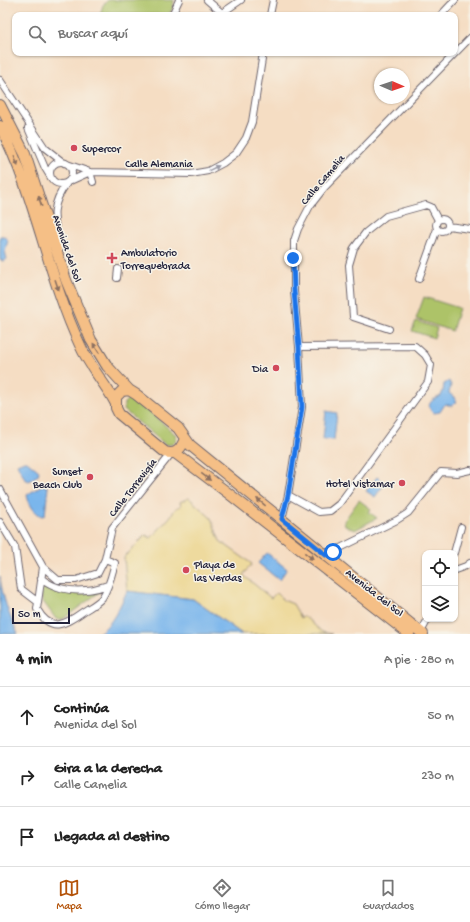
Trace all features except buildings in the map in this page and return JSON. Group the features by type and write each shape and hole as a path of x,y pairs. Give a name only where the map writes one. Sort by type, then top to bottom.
{"main road":[{"name":"Avenida del Sol","path":"0,105 25,154 66,280 91,340 129,390 178,428 190,445 422,633"},
{"name":"Avenida del Sol","path":"0,126 15,158 57,284 80,346 96,374 115,402 119,414 165,452 173,454 240,502 409,634"},
{"path":"115,402 122,391 129,390"},
{"path":"173,454 181,447 184,438"}],"street":[{"path":"173,12 179,0"},
{"path":"207,0 221,12"},
{"path":"223,12 241,0"},
{"path":"270,12 272,0"},
{"path":"444,12 455,0"},
{"name":"Calle Camelia","path":"458,50 470,38"},
{"name":"Calle Alemania","path":"68,182 90,172 191,174 208,170 223,163 236,153 246,138 252,122 263,56"},
{"name":"Calle Camelia","path":"282,519 288,495 302,407 294,291 294,241 298,229 310,206 349,162 452,56"},
{"path":"0,80 45,148 72,170 72,174 68,182 61,190 53,213 66,280"},
{"path":"22,114 45,168 51,178 56,184 68,182"},
{"path":"51,178 50,175 52,168 57,163 66,164 90,172 93,182"},
{"path":"389,329 353,317 349,265 354,248 366,232 386,216 426,205 431,207 438,220"},
{"path":"438,220 444,219 448,226"},
{"path":"419,278 437,229 435,224 438,220"},
{"path":"448,226 470,229"},
{"path":"437,229 442,232 446,230 448,226"},
{"path":"117,278 118,269"},
{"path":"288,495 319,512 330,511 339,504 428,382 431,365 425,355 415,346 299,347"},
{"name":"Calle Torrevigía","path":"0,489 43,567 58,580 76,580 98,573 105,559 112,528 173,454"},
{"path":"326,555 397,520 408,513 441,472 458,473 470,470"},
{"path":"0,522 15,547 21,589 38,602"},
{"path":"455,550 460,527"},
{"path":"43,567 38,609 47,622 51,625 59,626 68,623 101,598 108,585 116,563 105,559"},
{"path":"458,569 470,563"},
{"path":"41,578 46,582 60,588 86,590 108,585"},
{"path":"422,633 427,622"}],"green space":[{"path":"108,0 174,0 170,12 101,12 103,5"},
{"path":"424,297 459,308 452,331 416,319"},
{"path":"416,321 437,328 434,338 412,331"},
{"path":"129,398 134,398 176,435 176,440 173,444 166,445 124,410 124,403"},
{"path":"359,500 371,509 369,512 377,518 355,530 345,525 344,521"},
{"path":"44,585 84,592 101,591 63,619 56,619 42,600 41,594"}],"sand":[{"name":"Playa de las Verdas","path":"189,498 211,518 220,541 252,564 243,575 271,598 276,593 283,600 293,604 301,618 304,616 322,632 332,634 242,634 193,599 127,591 124,557 146,535 151,538 176,508 181,506 180,502"}],"water":[{"path":"0,236 4,236 8,240 5,251 7,259 3,261 0,260"},
{"path":"449,381 451,385 449,393 456,399 455,403 452,406 445,404 440,412 434,413 429,408 430,403 441,396 444,384"},
{"path":"326,411 337,413 334,440 323,439"},
{"path":"27,461 39,471 38,475 29,481 25,479 17,464"},
{"path":"377,477 385,483 375,497 366,491"},
{"path":"42,485 48,487 45,515 42,516 32,508 27,495"},
{"path":"267,553 287,569 279,580 258,563"},
{"path":"0,576 6,605 18,634 0,634"},
{"path":"127,591 193,599 242,634 97,634 111,621"}],"place":[{"name":"Supercor","path":"74,148"},
{"name":"Ambulatorio Torrequebrada","path":"112,258"},
{"name":"Dia","path":"276,368"},
{"name":"Sunset Beach Club","path":"90,477"},
{"name":"Hotel Vistamar","path":"402,483"},
{"name":"Playa de las Verdas","path":"186,570"}],"route":[{"path":"293,258 294,291 302,385 302,407 288,495 282,519 326,555 333,552"}]}
